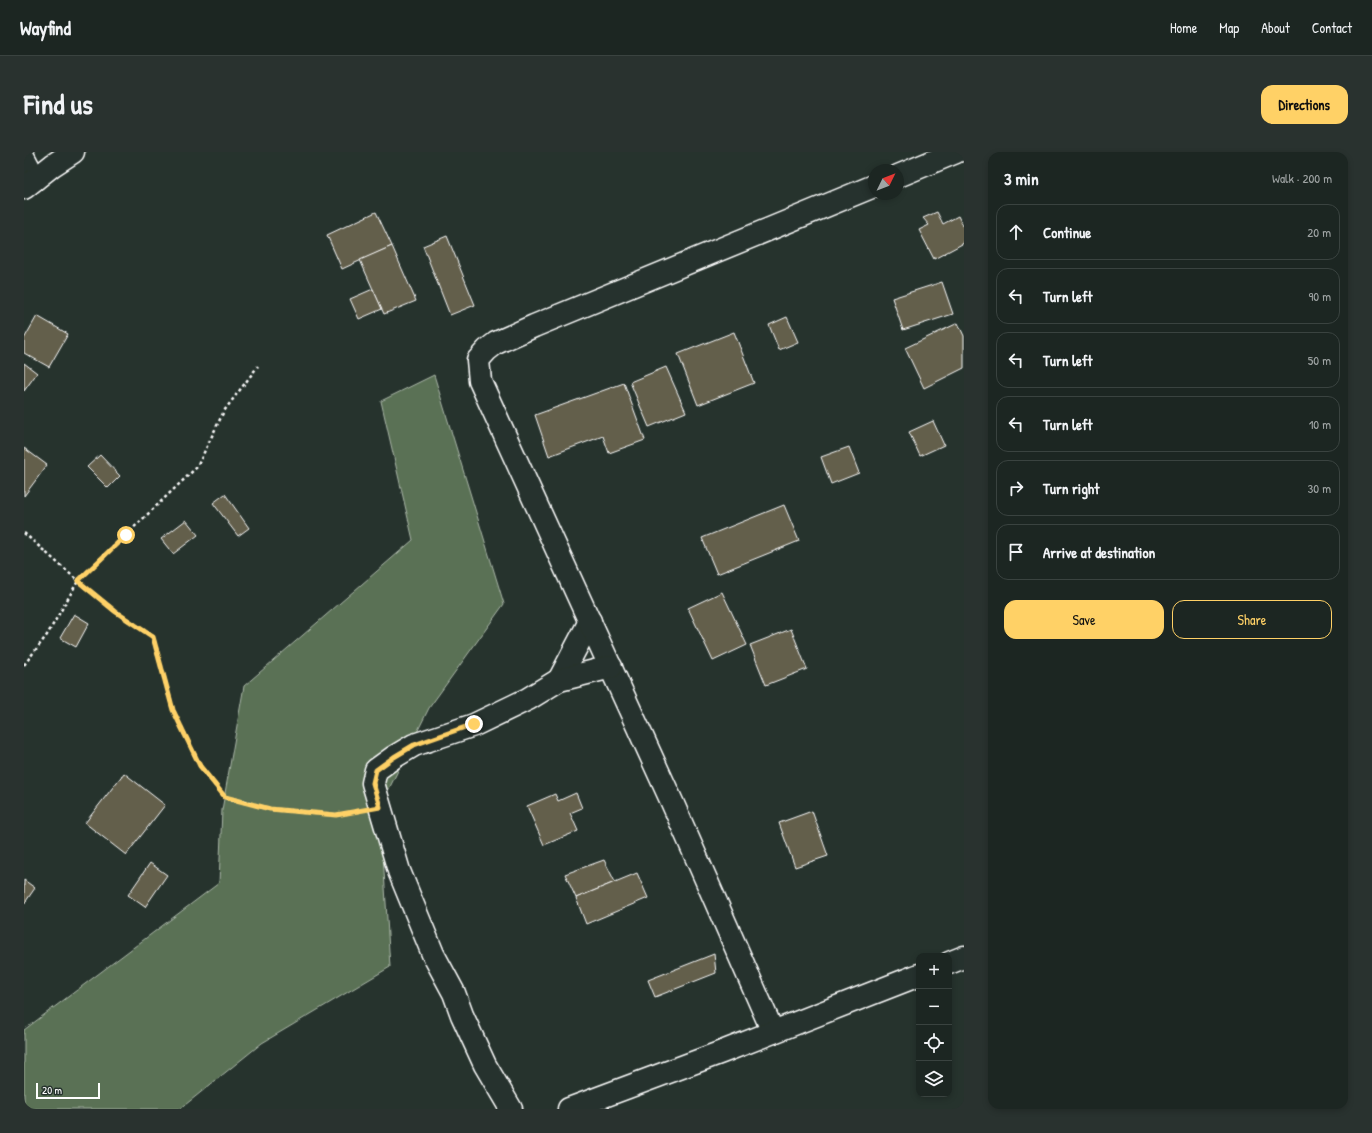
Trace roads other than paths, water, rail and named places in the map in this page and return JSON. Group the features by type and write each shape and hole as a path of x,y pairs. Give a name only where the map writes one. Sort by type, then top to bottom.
{"street":[{"path":"24,158 30,184 73,152"},
{"path":"904,174 956,152"},
{"path":"962,152 964,156"},
{"path":"773,1032 672,802 480,381 478,360 496,343 534,326 868,188"},
{"path":"559,680 590,621"},
{"path":"511,1109 485,1065 462,1015 454,993 433,954 399,871 373,783 376,770 414,745 474,724 528,699 559,680 611,667"},
{"path":"952,962 964,957"},
{"path":"570,1109 773,1032 916,975"}]}
